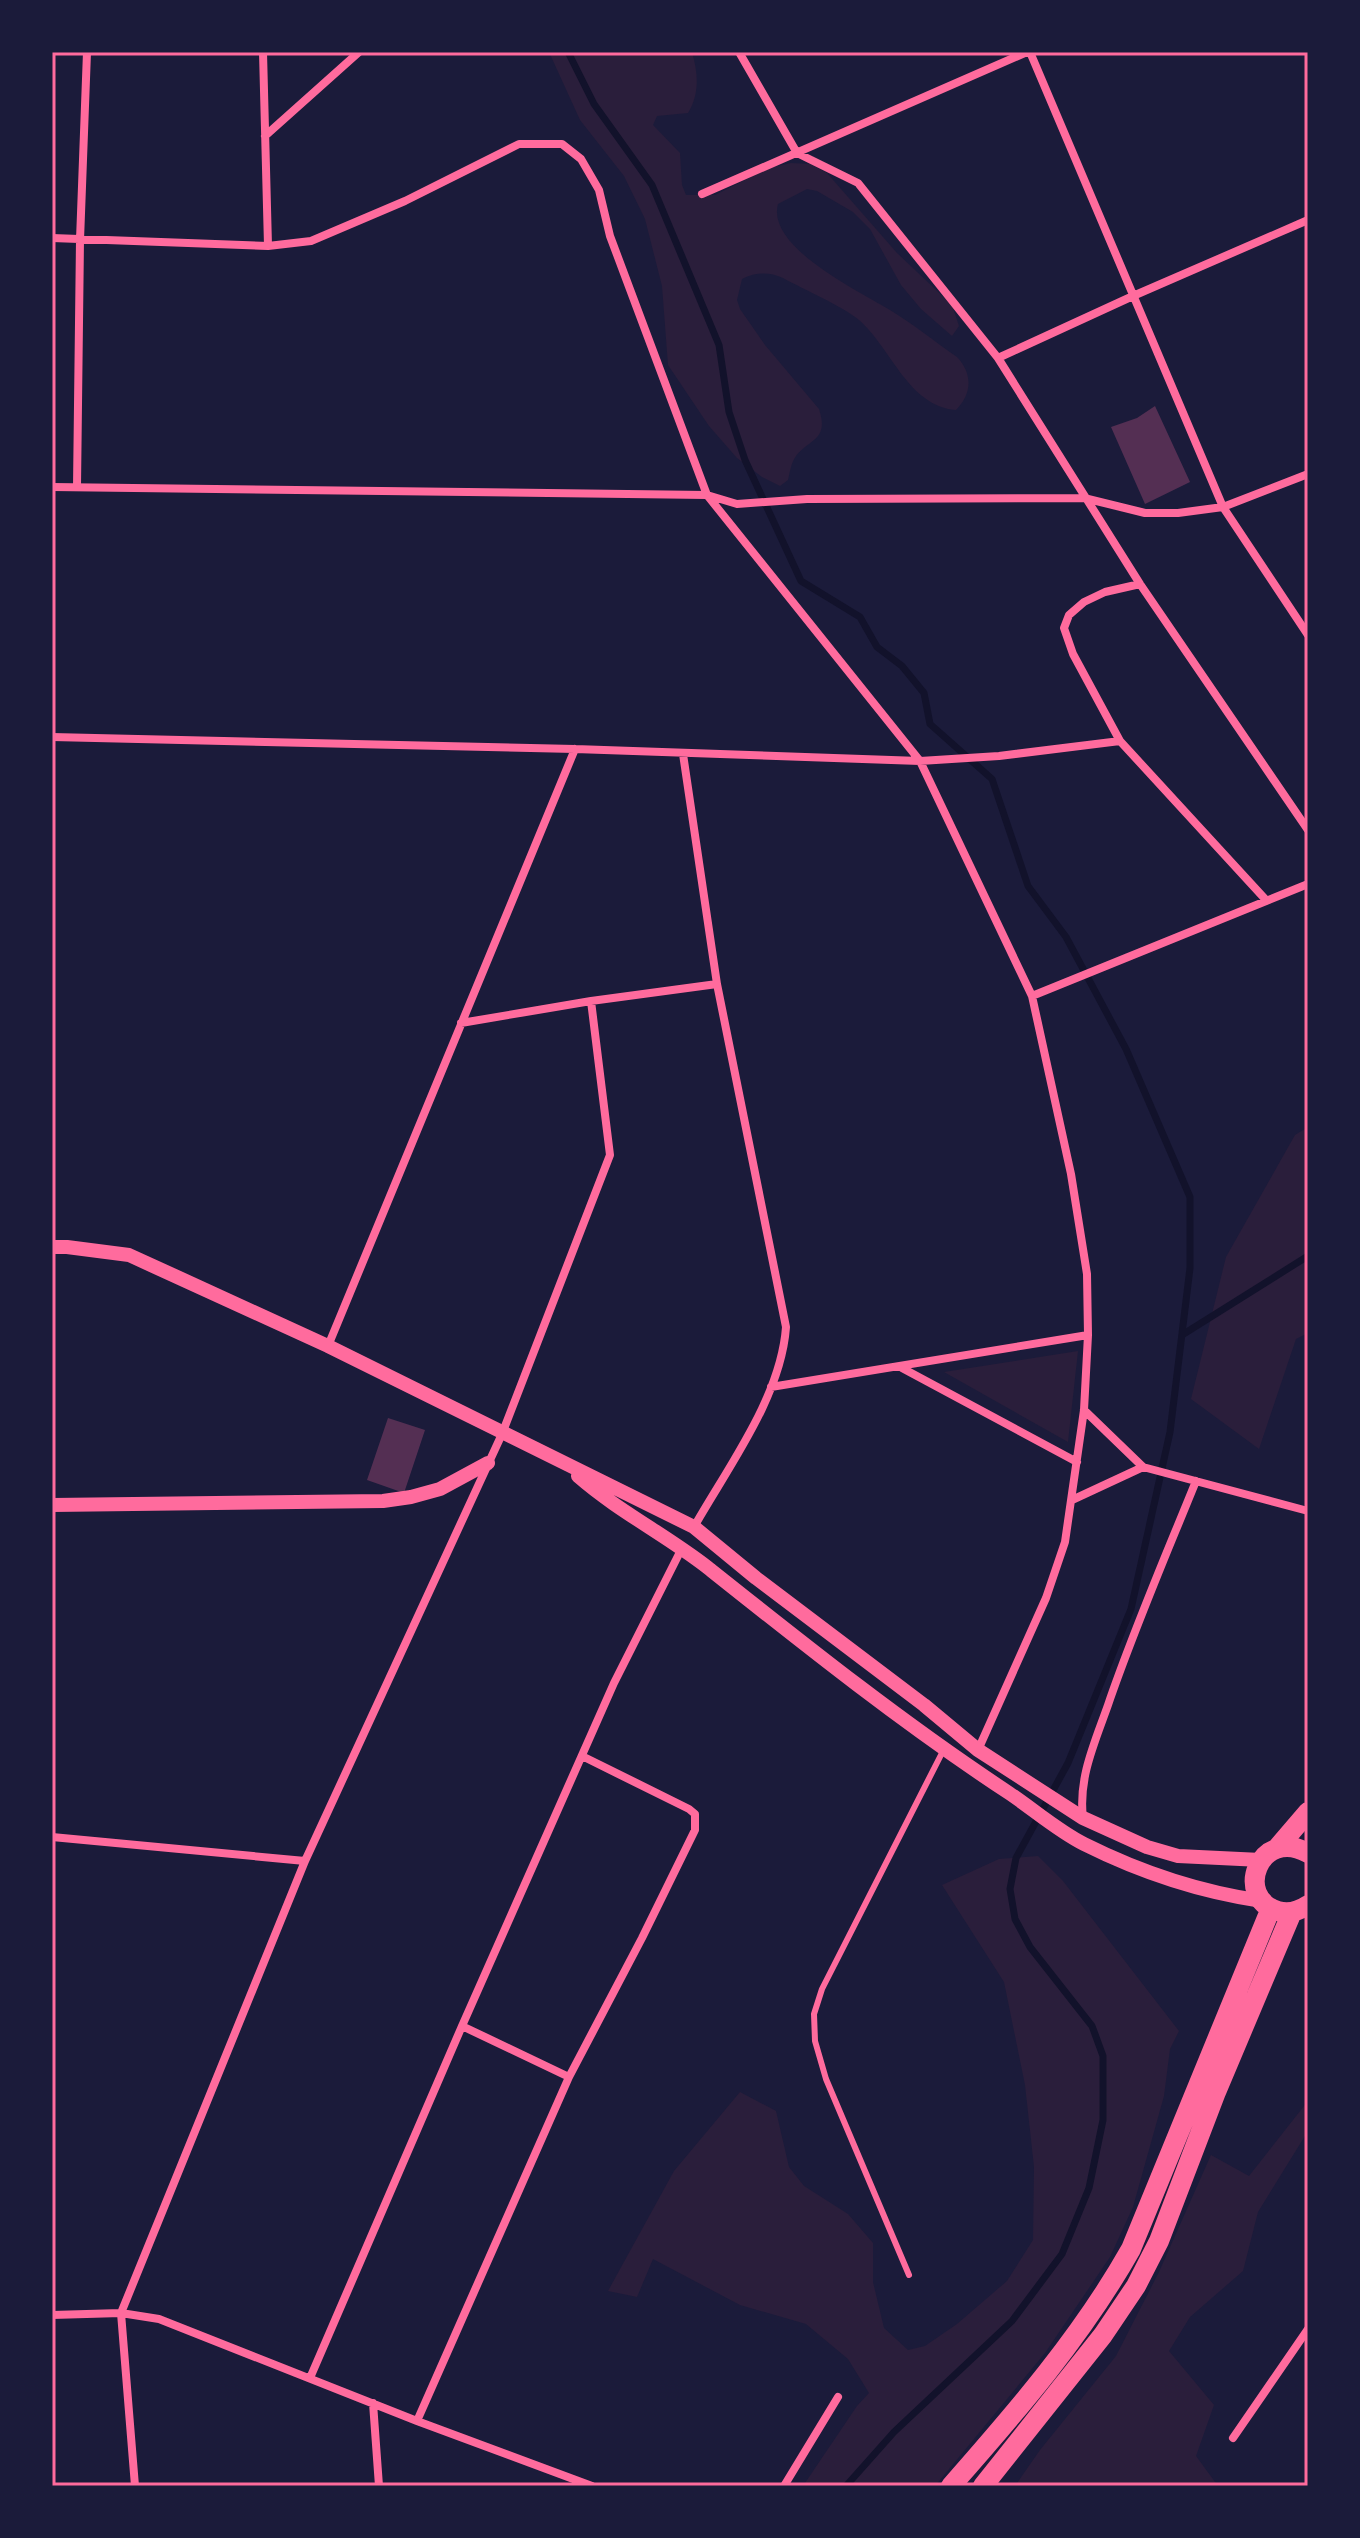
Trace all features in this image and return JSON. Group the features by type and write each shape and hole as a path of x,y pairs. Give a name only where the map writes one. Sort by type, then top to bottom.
{"main road":[{"path":"951,2486 1075,2337 1107,2292 1131,2249 1267,1904 1255,1881 1261,1860 1278,1847 1308,1812"},
{"path":"1278,1847 1289,1846 1308,1853"},
{"path":"983,2486 1103,2335 1136,2286 1159,2241 1216,2092 1300,1908 1267,1904"}],"street":[{"path":"77,487 80,240 87,52"},
{"path":"263,52 268,246"},
{"path":"265,136 359,52"},
{"path":"739,52 797,153 858,183 998,358 1140,584 1308,830"},
{"path":"702,194 1029,52 1223,507 1308,635"},
{"path":"52,238 268,246 311,241 405,201 519,144 562,144 581,159 599,190 610,236 707,495 920,761 1032,996 1071,1174 1087,1274 1084,1410 1065,1542 1046,1598 978,1750"},
{"path":"998,358 1308,220"},
{"path":"52,487 707,495 737,504 807,499 1084,498 1145,513 1178,513 1223,507 1308,474"},
{"path":"1140,584 1105,592 1084,602 1069,615 1064,628 1073,654 1120,741 1266,900"},
{"path":"52,737 575,749 920,761 999,756 1120,741"},
{"path":"328,1346 575,749"},
{"path":"683,754 717,984 786,1327 784,1352 771,1387 694,1527"},
{"path":"1032,996 1308,884"},
{"path":"461,1023 717,984"},
{"path":"135,2486 121,2313 305,1861 502,1434 610,1155 591,1001"},
{"path":"52,1247 129,1255 328,1346 694,1527 978,1750 1083,1818 1147,1847 1178,1856 1261,1860"},
{"path":"771,1387 1088,1335"},
{"path":"900,1367 1077,1462"},
{"path":"1084,1410 1146,1467 1308,1511"},
{"path":"52,1505 383,1501 440,1489 488,1463"},
{"path":"566,1465 596,1491 682,1548 944,1749 1080,1842 1194,1888 1267,1904"},
{"path":"1072,1500 1146,1467"},
{"path":"1083,1818 1081,1801 1085,1770 1118,1676 1196,1481"},
{"path":"310,2378 614,1683 682,1548"},
{"path":"417,2421 569,2077 695,1830 695,1814 689,1809 582,1756"},
{"path":"52,1837 305,1861"},
{"path":"462,2026 569,2077"},
{"path":"52,2315 121,2313 159,2319 592,2486"},
{"path":"1233,2438 1308,2329"},
{"path":"784,2486 838,2397"},
{"path":"373,2403 379,2486"}],"lane":[{"path":"909,2275 826,2079 815,2041 814,2014 822,1989 944,1749"}],"shaded area":[{"path":"549,52 692,52 697,83 688,113 657,116 653,125 680,153 682,185 686,195 715,195 769,168 791,163 811,164 827,173 897,253 952,305 959,326 952,336 921,309 901,285 870,229 853,212 817,191 807,189 778,204 778,220 786,236 818,266 899,315 957,357 966,370 968,391 956,410 939,406 925,398 902,374 871,332 852,315 783,278 768,274 752,275 742,279 737,300 740,309 765,345 819,409 822,427 817,437 796,456 788,480 780,486 737,458 709,426 668,365 662,286 645,219 624,176 580,120"},
{"path":"1308,1127 1308,1333 1296,1339 1259,1449 1191,1399 1226,1257 1295,1135"},
{"path":"1078,1351 1068,1442 944,1372"},
{"path":"1038,1856 1063,1881 1179,2031 1170,2049 1164,2096 1133,2207 1110,2257 1045,2353 935,2486 803,2486 869,2393 848,2359 806,2324 740,2305 653,2259 637,2297 608,2291 674,2171 740,2092 776,2111 789,2167 804,2186 848,2214 873,2243 873,2282 884,2328 908,2350 925,2346 957,2324 1007,2281 1033,2240 1034,2167 1025,2085 1004,1982 942,1885 999,1859"},
{"path":"1308,2101 1308,2131 1258,2212 1243,2271 1190,2317 1169,2351 1214,2405 1196,2456 1218,2486 1015,2486 1116,2356 1159,2272 1211,2155 1249,2176"}],"building":[{"path":"1155,406 1190,482 1145,504 1111,427 1137,418"},
{"path":"388,1418 425,1430 404,1493 367,1480"}],"waterway":[{"path":"568,52 594,104 652,185 719,345 729,412 745,460 801,581 860,617 877,647 902,666 924,693 930,724 992,779 1028,886 1066,937 1126,1049 1190,1197 1190,1268 1170,1432 1131,1609 1068,1763 1016,1858 1010,1889 1015,1919 1030,1947 1092,2026 1103,2056 1103,2120 1089,2188 1062,2254 1012,2321 894,2432 846,2486"},
{"path":"1182,1335 1308,1256"}]}
